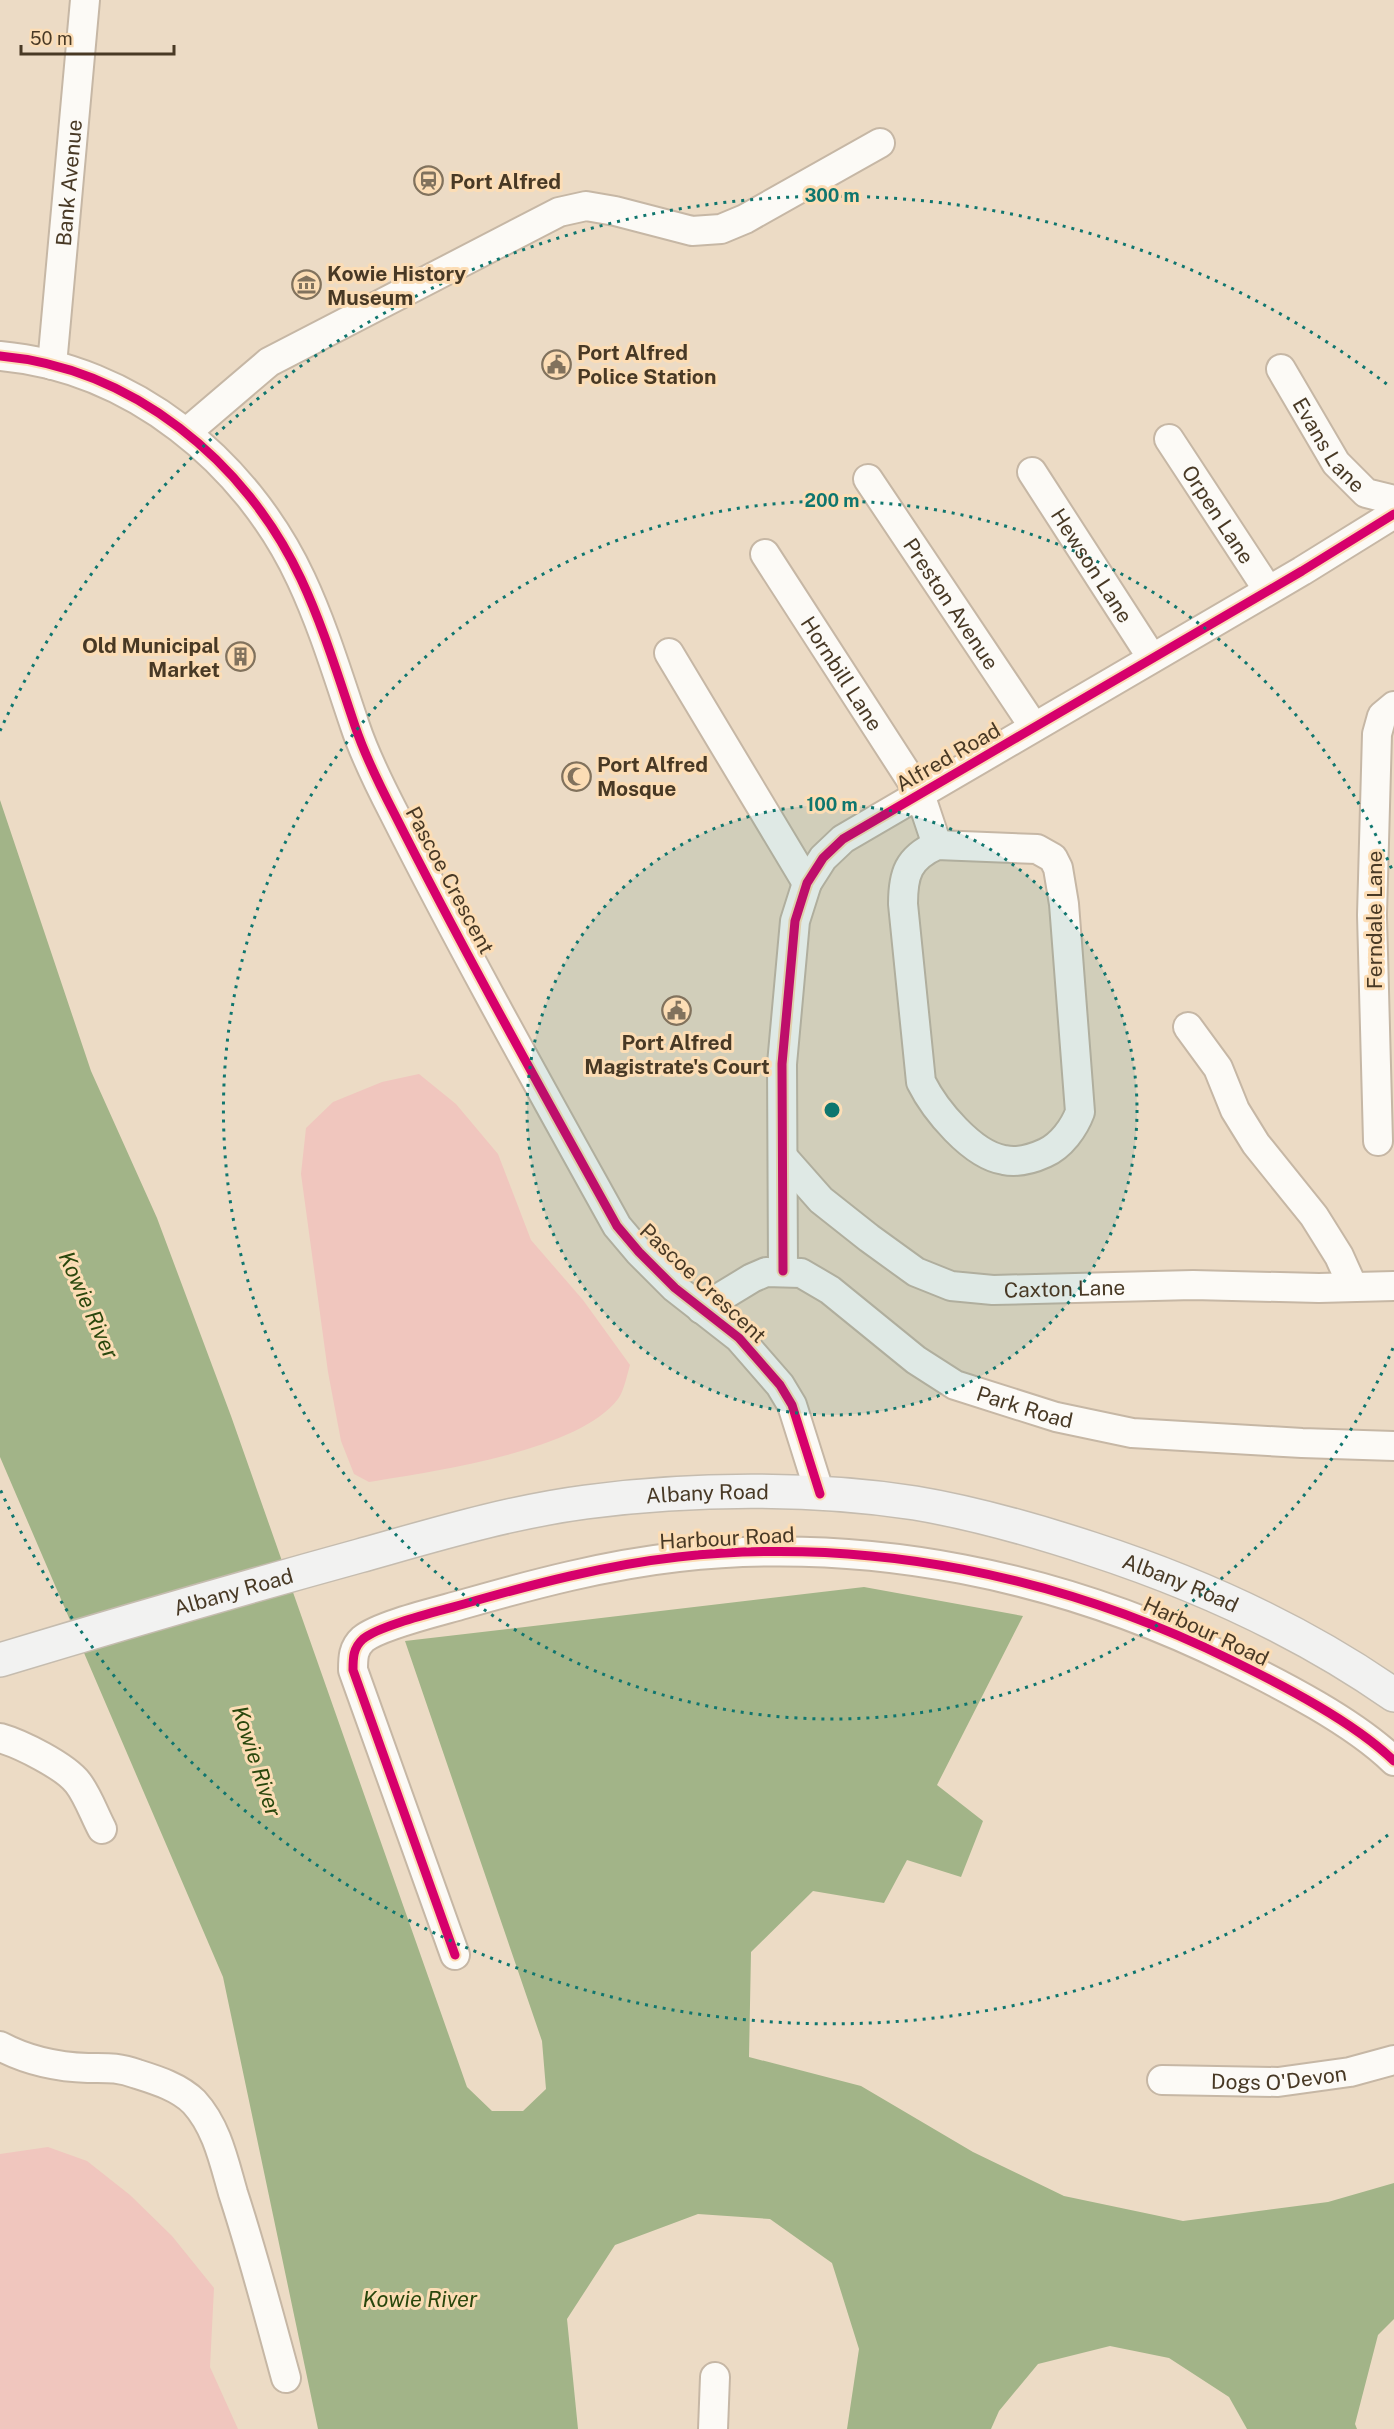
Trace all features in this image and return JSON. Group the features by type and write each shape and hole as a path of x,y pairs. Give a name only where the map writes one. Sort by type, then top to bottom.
{"main road":[{"name":"Albany Road","path":"8,1658 321,1566 480,1523 583,1502 670,1493 820,1494 915,1503 959,1512 1062,1539 1156,1571 1226,1598 1344,1661 1394,1695"}],"street":[{"name":"Bank Avenue","path":"52,365 85,0"},
{"path":"187,432 269,362 559,213 586,206 692,231 721,229 745,219 880,143"},
{"name":"Pascoe Crescent","path":"0,356 52,365 122,392 153,409 187,432 232,475 252,499 283,543 301,579 326,640 355,727 383,792 427,879 617,1226 655,1269 739,1338 780,1385 792,1405 820,1494"},
{"name":"Evans Lane","path":"1281,369 1336,463 1366,493 1394,500"},
{"name":"Orpen Lane","path":"1169,439 1268,590"},
{"name":"Hewson Lane","path":"1032,472 1152,658"},
{"name":"Preston Avenue","path":"868,479 1034,727"},
{"name":"Alfred Road","path":"783,1271 782,1064 795,921 807,883 830,849 1394,514"},
{"name":"Hornbill Lane","path":"765,554 920,794 937,845"},
{"path":"669,653 807,883"},
{"name":"Ferndale Lane","path":"1378,1141 1372,915 1377,734 1382,716 1394,706"},
{"path":"937,845 1037,849 1053,858 1058,868 1064,904 1080,1112 1076,1124 1065,1137 1050,1150 1032,1158 1003,1160 977,1148 932,1102 921,1082 903,904 903,883 907,871 920,854 937,845"},
{"path":"1188,1027 1218,1068 1235,1110 1256,1144 1314,1216 1339,1256 1353,1287"},
{"name":"Caxton Lane","path":"783,1156 821,1200 869,1238 916,1272 951,1286 993,1290 1193,1285 1394,1286"},
{"name":"Park Road","path":"701,1309 766,1272 801,1273 813,1279 916,1360 955,1385 1056,1418 1132,1432 1302,1443 1394,1446"},
{"name":"Harbour Road","path":"455,1955 353,1670 353,1652 362,1640 377,1631 433,1613 518,1588 634,1563 679,1557 783,1550 915,1562 1018,1580 1120,1611 1199,1644 1312,1703 1362,1735 1394,1761"},
{"path":"0,1738 46,1760 74,1778 102,1829"},
{"path":"0,2046 25,2057 51,2063 87,2068 110,2066 130,2071 163,2083 193,2101 215,2136 244,2227 286,2378"},
{"name":"Dogs O'Devon","path":"1162,2079 1278,2082 1350,2072 1394,2060"},
{"path":"713,2429 715,2376"}],"shaded area":[{"path":"419,1074 456,1104 498,1154 531,1240 583,1300 630,1365 618,1399 598,1417 571,1433 538,1446 465,1465 369,1482 354,1474 341,1441 328,1372 301,1174 306,1128 333,1102 382,1082"},
{"path":"48,2147 87,2161 130,2195 172,2236 214,2288 210,2367 238,2429 0,2429 0,2154"}],"water":[{"name":"Kowie River","path":"0,800 91,1071 157,1218 231,1416 467,2087 492,2111 523,2111 546,2089 542,2041 405,1641 864,1587 1023,1616 937,1785 983,1821 961,1877 907,1860 884,1903 813,1891 751,1952 749,2057 861,2086 973,2152 1064,2196 1183,2221 1328,2202 1394,2183 1394,2319 1378,2335 1355,2424 1357,2429 1247,2429 1229,2397 1169,2358 1110,2346 1038,2364 999,2411 991,2429 847,2429 859,2349 832,2263 770,2219 698,2214 615,2245 567,2319 578,2429 318,2429 223,1977 0,1457"}],"cycle path":[{"path":"0,356 49,364 95,379 139,401 179,428 216,460 249,496 278,536 309,597 359,737 383,791 475,969 617,1226 675,1288 739,1338 780,1385 792,1405 820,1494"},
{"path":"783,1271 782,1064 795,921 807,883 823,858 843,839 1302,571 1394,514"},
{"path":"455,1955 353,1670 355,1650 360,1642 371,1634 426,1614 597,1570 678,1557 750,1552 821,1552 892,1558 962,1569 1032,1585 1100,1606 1166,1631 1231,1660 1338,1718 1378,1746 1394,1761"}],"place":[{"name":"Port Alfred","path":"429,181"},
{"name":"Kowie History Museum","path":"306,285"},
{"name":"Port Alfred Police Station","path":"556,364"},
{"name":"Old Municipal Market","path":"241,657"},
{"name":"Port Alfred Mosque","path":"576,776"},
{"name":"Port Alfred Magistrate's Court","path":"677,1011"}]}
